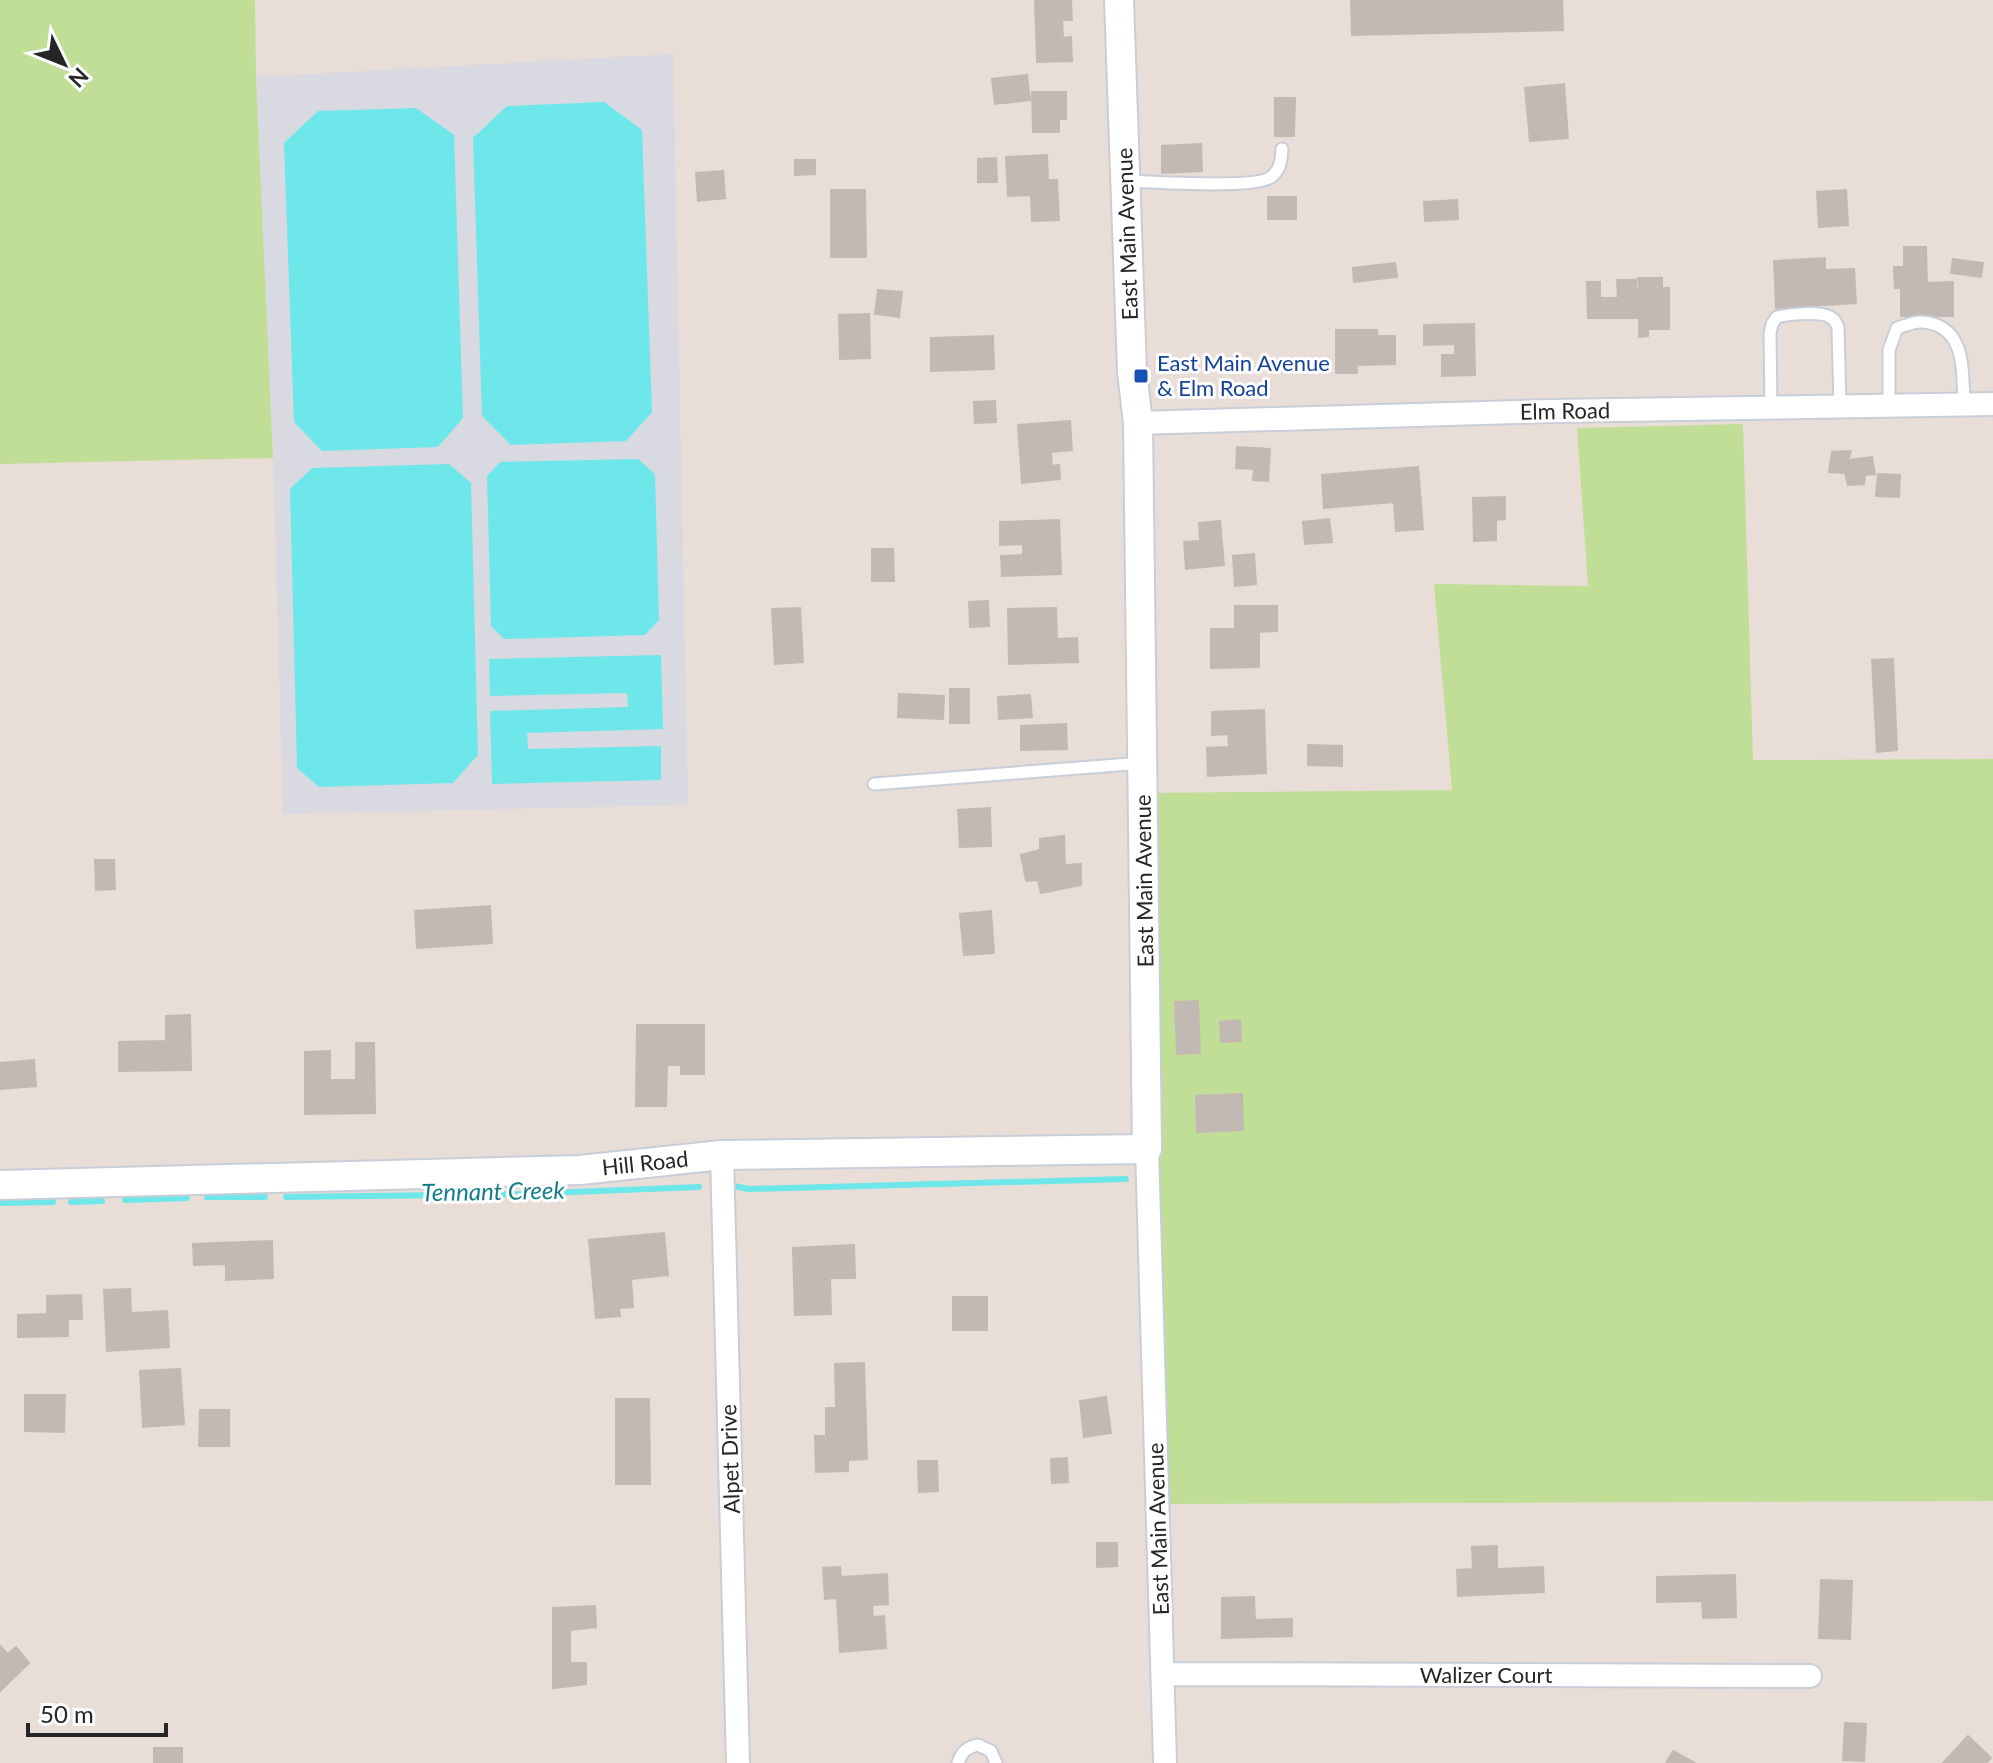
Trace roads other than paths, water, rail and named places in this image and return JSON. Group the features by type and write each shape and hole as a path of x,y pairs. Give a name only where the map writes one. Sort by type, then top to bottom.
{"street":[{"name":"East Main Avenue","path":"1119,0 1132,372 1138,423 1147,1149 1165,1763"},
{"name":"Elm Road","path":"1138,423 1552,411 1993,404"},
{"name":"Hill Road","path":"0,1185 580,1170 722,1155 1147,1149"},
{"name":"Alpet Drive","path":"722,1155 738,1763"},
{"name":"Walizer Court","path":"1163,1674 1810,1676"}],"lane":[{"path":"1125,181 1236,183 1268,180 1280,168 1282,149"},
{"path":"1771,408 1772,324 1777,317 1787,315 1826,314 1834,319 1838,327 1840,407"},
{"path":"1889,406 1889,350 1897,328 1921,322 1945,329 1960,348 1964,404"},
{"path":"874,784 1142,763"},
{"path":"958,1763 964,1750 978,1745 991,1751 996,1763"}],"water":[{"path":"604,102 642,130 652,412 626,441 511,445 482,416 473,138 507,106"},
{"path":"416,108 454,135 463,418 438,447 322,451 294,422 284,143 318,111"},
{"path":"638,459 655,474 659,620 645,635 504,639 491,626 487,476 500,462"},
{"path":"449,464 471,483 478,755 453,783 319,787 297,768 290,489 312,468"},
{"path":"661,655 663,729 527,733 528,749 661,746 661,780 492,784 490,711 628,707 627,693 490,696 489,659"}],"waterway":[{"name":"Tennant Creek","path":"734,1186 749,1189 1126,1179"},
{"name":"Tennant Creek","path":"286,1197 520,1194 699,1187"},
{"name":"Tennant Creek","path":"207,1197 265,1197"},
{"name":"Tennant Creek","path":"125,1200 187,1198"},
{"name":"Tennant Creek","path":"71,1202 102,1201"},
{"name":"Tennant Creek","path":"0,1203 53,1202"}],"place":[{"name":"East Main Avenue & Elm Road","path":"1141,376"}]}
